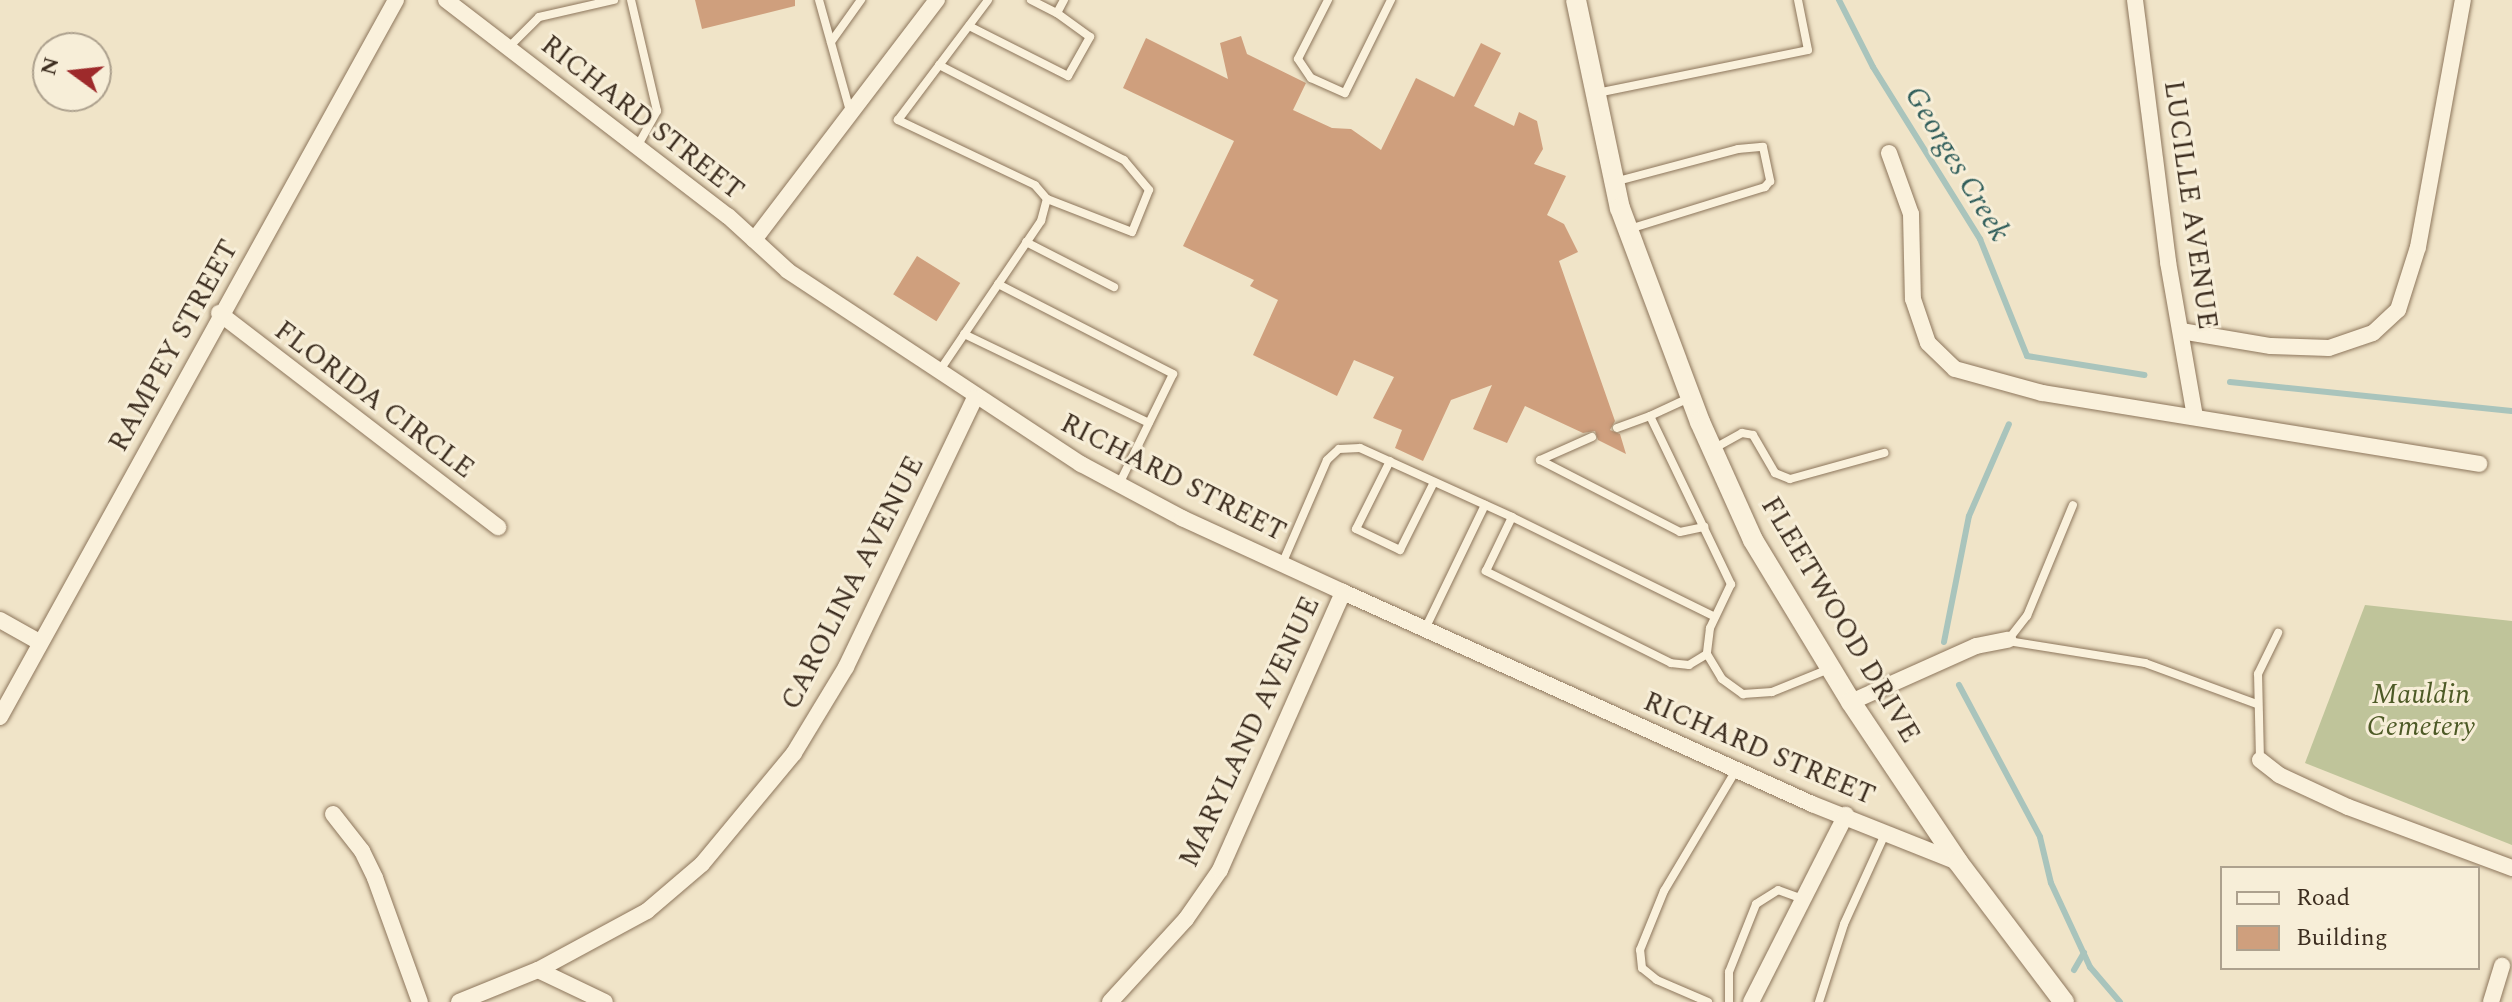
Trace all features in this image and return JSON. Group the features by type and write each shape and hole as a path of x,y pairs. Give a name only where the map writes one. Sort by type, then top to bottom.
{"street":[{"name":"RAMPEY STREET","path":"0,717 219,313 396,0"},
{"name":"RICHARD STREET","path":"446,0 754,240 788,271 937,374 1119,484 1282,564 1425,629 1736,769 1958,862"},
{"path":"754,240 937,0"},
{"name":"FLEETWOOD DRIVE","path":"1576,0 1594,94 1628,229 1691,397 1753,540 1851,702 1958,862 2064,1002"},
{"name":"LUCILLE AVENUE","path":"2135,0 2195,417"},
{"path":"2181,331 2271,346 2329,348 2373,333 2398,310 2418,247 2463,0"},
{"path":"1889,153 1911,214 1913,299 1928,343 1955,369 2042,393 2479,464"},
{"name":"FLORIDA CIRCLE","path":"219,313 498,527"},
{"name":"CAROLINA AVENUE","path":"459,1002 538,970 647,911 702,864 794,753 846,667 975,398"},
{"name":"MARYLAND AVENUE","path":"1110,1002 1186,919 1220,870 1343,592"},
{"path":"0,620 39,642"},
{"path":"1851,702 1976,646 2008,640"},
{"path":"2260,760 2279,775 2348,807 2512,868"},
{"path":"333,814 362,851 375,878 420,1002"},
{"path":"1751,1002 1846,815"},
{"path":"2491,1002 2502,966"},
{"path":"538,970 605,1002"}],"lane":[{"path":"563,0 565,11"},
{"path":"508,48 539,17 614,0"},
{"path":"631,0 657,111 637,148"},
{"path":"819,0 851,111"},
{"path":"831,42 861,0"},
{"path":"939,65 1124,160 1149,190 1132,232 1047,199 1035,185 898,120 939,65 969,26 988,0"},
{"path":"969,26 1068,76 1090,37 1057,13 1031,0"},
{"path":"1057,13 1064,0"},
{"path":"1328,0 1298,59 1311,78 1345,93 1391,0"},
{"path":"1594,94 1808,50 1798,0"},
{"path":"1614,182 1738,149 1763,147 1770,181 1765,187 1628,229"},
{"path":"937,374 1026,242 1047,199"},
{"path":"1026,242 1114,287"},
{"path":"998,284 1173,374 1119,484"},
{"path":"964,334 1149,423"},
{"path":"1617,428 1691,397"},
{"path":"1650,416 1731,584 1715,617 1707,654 1722,679 1743,694 1772,692 1832,668"},
{"path":"1712,449 1742,433 1753,435 1775,473 1790,479 1884,453"},
{"path":"1592,437 1540,460 1680,532 1704,527"},
{"path":"1282,564 1327,460 1339,449 1360,448 1512,517 1715,617"},
{"path":"1390,461 1356,529 1400,550 1434,482"},
{"path":"1425,629 1485,505"},
{"path":"2073,505 2027,616 2008,640 2145,663 2257,704"},
{"path":"1512,517 1486,571 1671,663 1689,665 1707,654"},
{"path":"2260,760 2258,674 2278,633"},
{"path":"1708,1002 1657,980 1642,968 1640,950 1664,891 1736,769"},
{"path":"1819,1002 1844,924 1886,832"},
{"path":"1729,1002 1729,972 1756,904 1769,891 1804,899"}],"green space":[{"name":"Mauldin Cemetery","path":"2365,605 2512,621 2512,845 2305,763"}],"building":[{"path":"695,0 795,0 795,6 702,29"},
{"path":"1241,36 1247,54 1306,83 1293,110 1332,128 1351,129 1381,150 1416,78 1454,97 1481,43 1501,53 1474,106 1514,126 1519,112 1537,121 1543,149 1534,164 1566,176 1547,215 1564,224 1578,252 1559,261 1615,421 1610,430 1620,434 1626,454 1598,440 1595,431 1583,433 1525,406 1507,443 1473,429 1492,385 1451,400 1423,461 1395,448 1402,430 1373,418 1394,377 1354,360 1337,396 1253,355 1278,300 1250,286 1254,280 1183,246 1234,141 1123,88 1146,38 1228,79 1220,43"},
{"path":"917,256 960,283 936,321 893,294"}],"waterway":[{"name":"Georges Creek","path":"1839,0 1873,67 1980,239 2027,356 2144,375"},
{"path":"2230,382 2512,411"},
{"name":"Georges Creek","path":"1944,642 1969,516 2009,424"},
{"name":"Georges Creek","path":"1959,685 2040,837 2051,883 2090,967 2120,1002"},
{"name":"Georges Creek","path":"2074,970 2084,953"}]}
